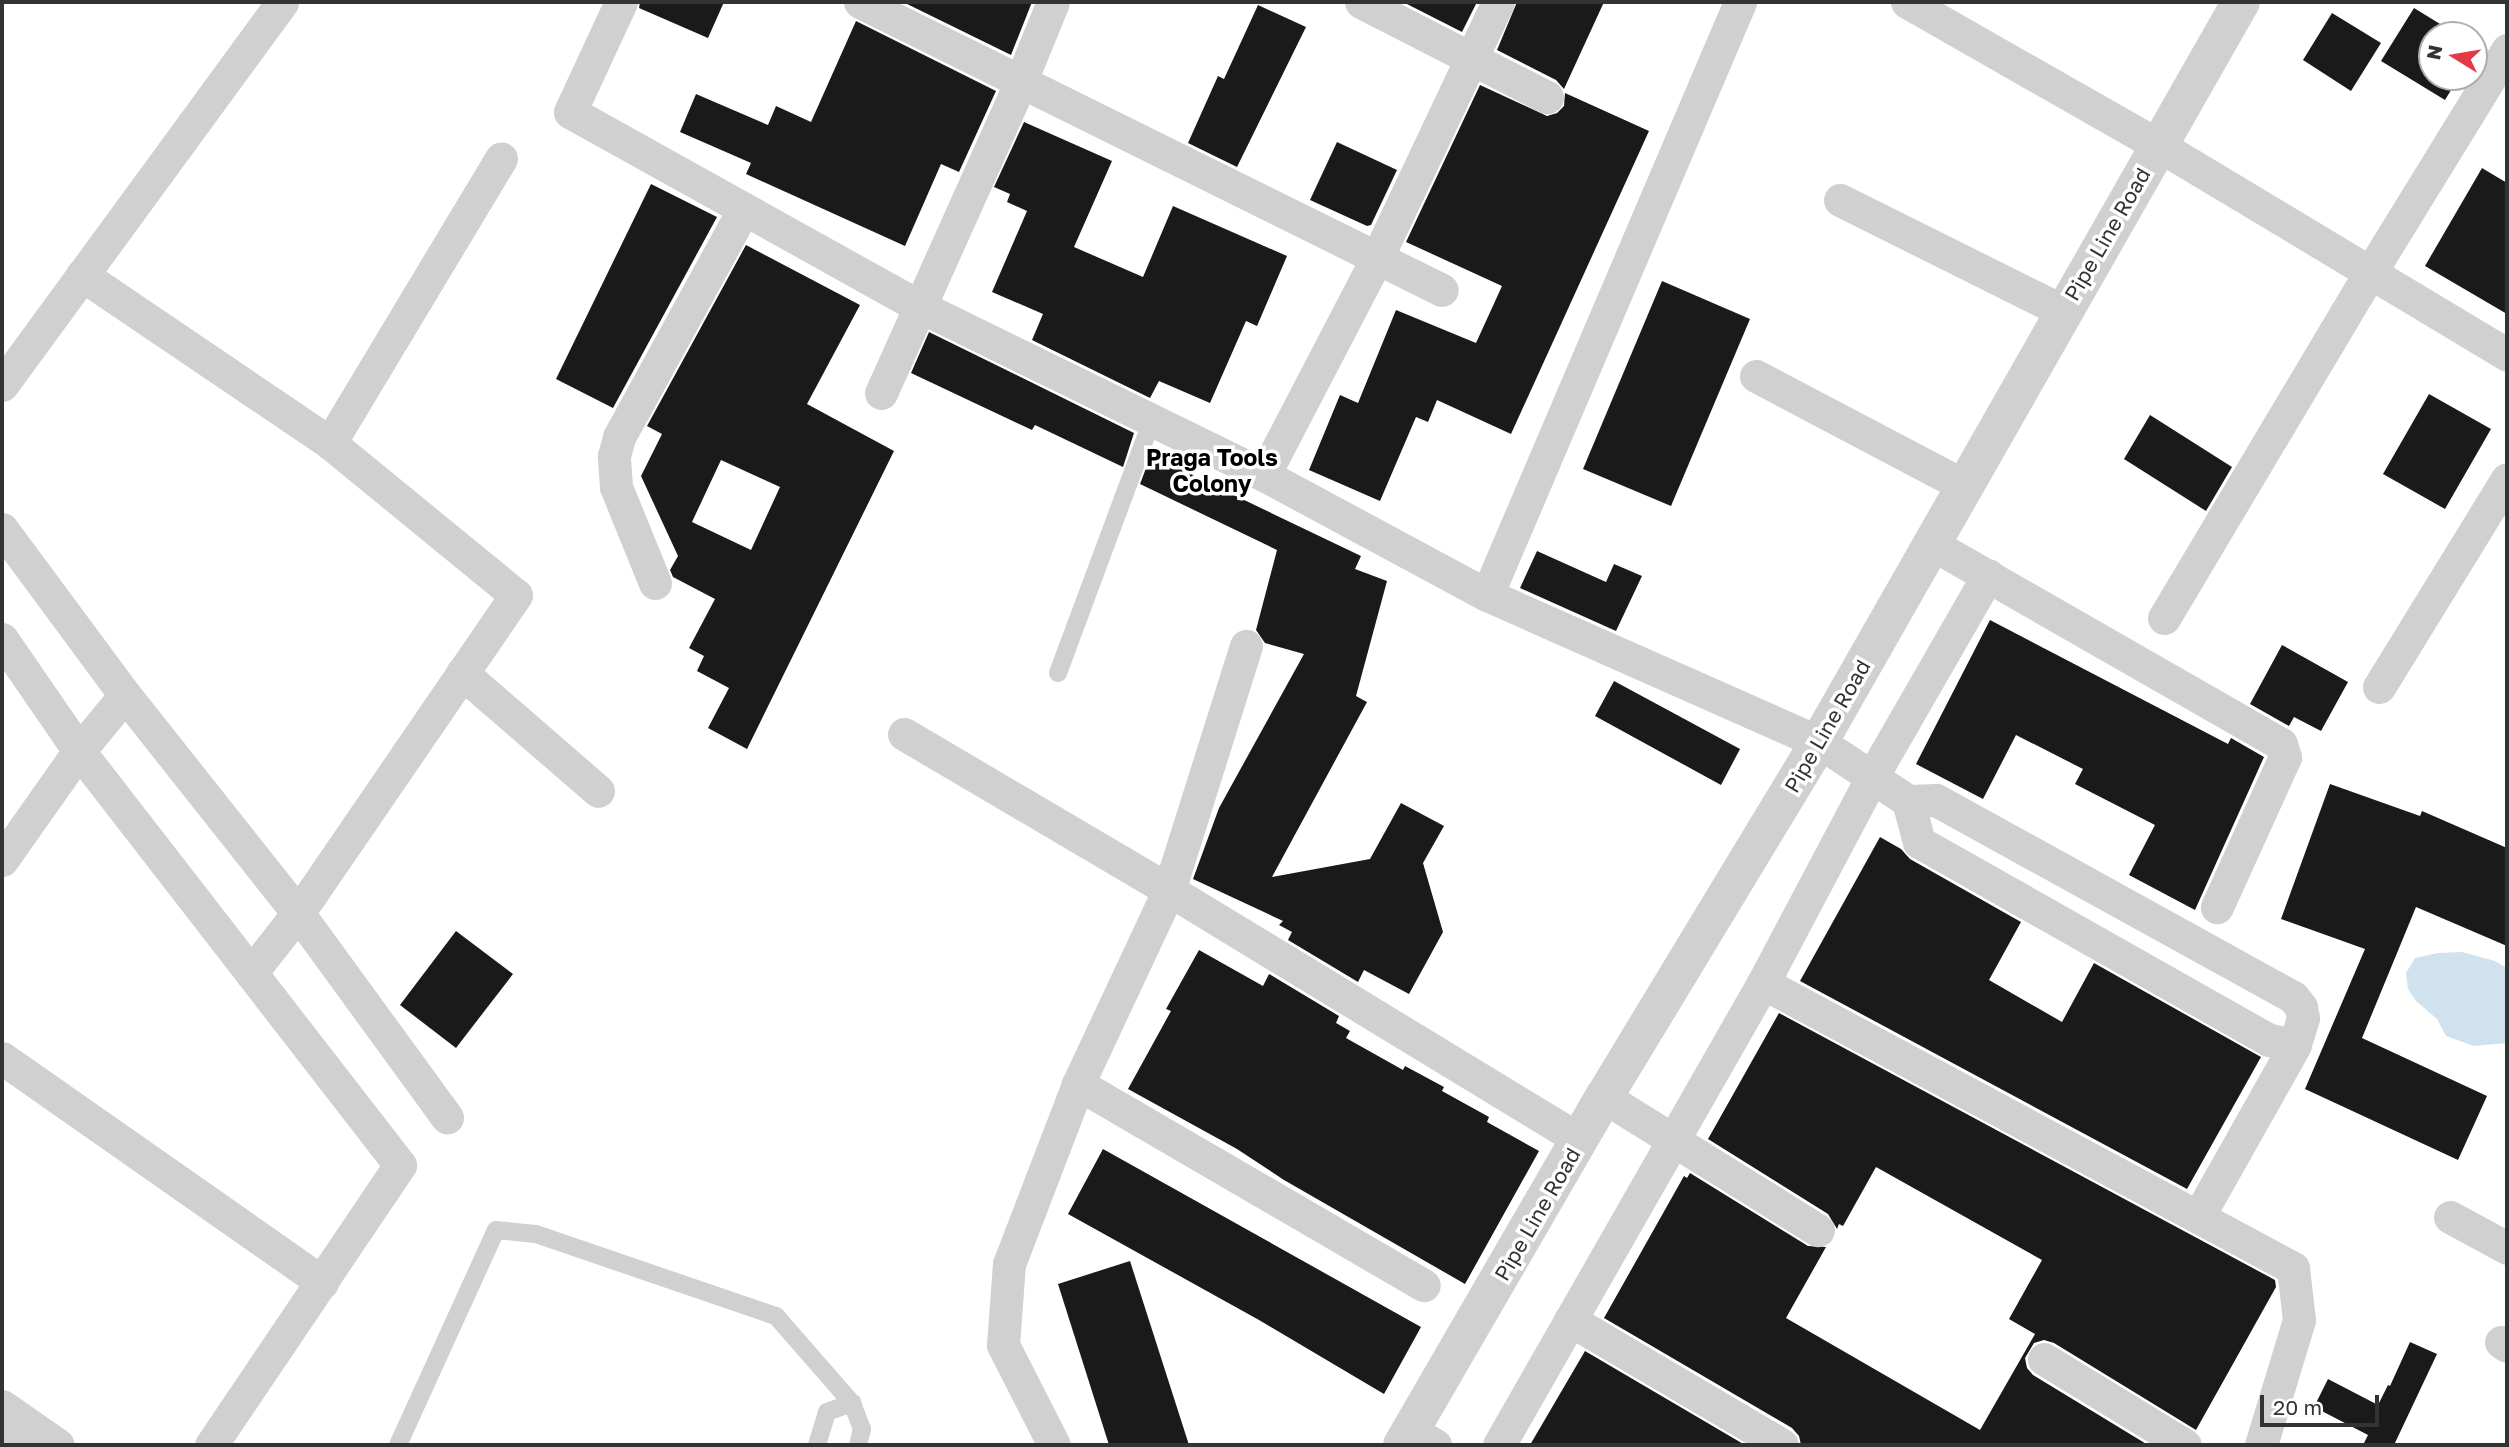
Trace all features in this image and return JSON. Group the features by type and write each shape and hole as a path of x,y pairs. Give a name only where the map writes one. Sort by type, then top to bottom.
{"street":[{"path":"2,385 282,2"},
{"path":"621,2 569,112 921,307 1264,475 1488,595 1819,742 1908,801 1936,800 2293,997 2301,1007 2302,1018 2294,1045 2198,1217"},
{"path":"860,2 1376,260 1442,290"},
{"path":"881,393 1020,83 1053,2"},
{"path":"1360,2 1470,55 1547,97"},
{"path":"1264,475 1376,260 1470,55 1498,2"},
{"path":"1488,595 1740,2"},
{"path":"1907,2 2158,145 2507,355"},
{"name":"Pipe Line Road","path":"1416,1441 1604,1097 1819,742 1963,485 2241,2"},
{"path":"2164,618 2507,50"},
{"path":"330,443 501,158"},
{"path":"1840,200 2063,311"},
{"path":"655,583 616,487 614,456 619,437 744,209"},
{"path":"82,275 330,443 516,595 298,913 251,973"},
{"path":"1756,376 1963,485"},
{"path":"2379,687 2507,479"},
{"path":"2,529 125,695 298,913 447,1117"},
{"path":"1930,543 2281,744 2286,757 2217,907"},
{"path":"1499,1445 1762,983 1871,777 1989,575"},
{"path":"2,639 79,751 400,1165 211,1445"},
{"path":"1054,1445 1003,1345 1009,1264 1078,1084 1169,890 1246,646"},
{"path":"462,673 598,791"},
{"path":"7,842 125,695"},
{"path":"904,734 1169,890 1580,1140"},
{"path":"1908,801 1919,842 2269,1040 2294,1045"},
{"path":"1762,983 2293,1268 2299,1320 2261,1445"},
{"path":"2,1058 322,1282"},
{"path":"1078,1084 1424,1285"},
{"path":"1604,1097 1818,1230"},
{"path":"2450,1217 2507,1248"},
{"path":"1570,1320 1782,1445"},
{"path":"2044,1360 2185,1445"},
{"path":"10,1424 58,1445"}],"lane":[{"path":"1058,673 1152,420"},
{"path":"398,1445 496,1230 536,1234 776,1316 852,1403 862,1429 858,1445"},
{"path":"817,1445 827,1412 852,1403"}],"water":[{"path":"2462,952 2495,961 2507,968 2507,1043 2474,1046 2446,1036 2437,1019 2416,1001 2408,989 2406,973 2415,958"}],"building":[{"path":"640,2 724,2 708,38 639,8"},
{"path":"903,2 1032,2 1011,55"},
{"path":"1403,2 1477,2 1462,32"},
{"path":"1517,2 1604,2 1564,89 1556,80 1497,50"},
{"path":"1258,5 1306,27 1237,167 1188,143 1218,76 1224,79"},
{"path":"2414,8 2435,21 2418,21 2418,84 2381,61"},
{"path":"2332,13 2381,43 2351,91 2303,60"},
{"path":"856,21 996,91 959,172 941,164 905,246 746,174 751,163 680,132 696,94 768,125 776,106 811,122"},
{"path":"1480,85 1547,116 1557,113 1564,106 1565,93 1649,131 1511,434 1437,400 1428,422 1416,417 1380,501 1309,470 1340,395 1358,403 1396,310 1476,343 1502,286 1406,242"},
{"path":"2430,91 2450,91 2445,100"},
{"path":"1024,122 1112,161 1074,247 1143,277 1173,206 1287,256 1257,326 1246,321 1210,403 1159,381 1150,398 1032,340 1043,314 992,292 1027,211 1007,202 1010,194 994,187"},
{"path":"1337,142 1397,170 1371,225 1367,226 1310,200"},
{"path":"2482,168 2507,183 2507,314 2425,266"},
{"path":"651,184 717,217 613,408 556,379"},
{"path":"746,245 860,305 807,404 894,451 747,749 708,728 729,688 697,671 704,656 689,648 715,599 673,577 670,570 678,556 641,476 662,434 647,426","holes":["721,460 780,487 751,550 692,522"]},
{"path":"1662,281 1750,319 1671,506 1583,469"},
{"path":"929,332 1134,433 1123,467 1035,425 1032,430 911,373"},
{"path":"2429,394 2491,429 2445,509 2383,474"},
{"path":"2150,415 2232,467 2206,511 2124,459"},
{"path":"1154,447 1196,467 1192,475 1361,556 1355,569 1387,581 1356,696 1367,702 1272,877 1370,859 1401,803 1444,826 1423,863 1443,932 1409,994 1364,970 1358,982 1288,940 1292,932 1279,925 1283,921 1193,879 1219,808 1304,654 1265,643 1256,630 1277,550 1140,484"},
{"path":"1537,551 1606,582 1614,564 1642,576 1616,631 1520,588"},
{"path":"1990,620 2228,744 2231,738 2264,757 2195,910 2129,875 2155,825 2075,784 2083,769 2016,735 1983,799 1916,764"},
{"path":"2282,645 2348,682 2321,731 2294,717 2289,726 2250,704"},
{"path":"1614,681 1740,749 1721,785 1595,716"},
{"path":"2330,784 2420,816 2422,811 2507,848 2507,946 2416,907 2362,1038 2487,1096 2458,1160 2305,1089 2365,949 2281,919"},
{"path":"1880,837 1901,849 1910,859 2021,922 1989,980 2062,1022 2094,963 2261,1057 2187,1189 1800,981"},
{"path":"456,931 513,974 456,1048 400,1005"},
{"path":"1199,950 1263,986 1269,974 1339,1016 1336,1023 1350,1031 1346,1038 1403,1070 1405,1066 1444,1087 1442,1091 1489,1117 1487,1122 1539,1151 1465,1284 1284,1180 1237,1149 1128,1089 1171,1011 1166,1009"},
{"path":"1779,1013 2275,1280 2276,1287 2196,1430 2054,1343 2044,1340 2034,1343 2025,1358 2027,1368 2033,1375 2148,1445 1801,1445 1799,1436 1792,1428 1604,1318 1684,1176 1687,1178 1690,1173 1808,1246 1826,1247 1786,1318 1980,1430 2035,1334 2009,1319 2042,1260 1876,1167 1843,1226 1839,1224 1837,1229 1828,1214 1708,1139"},
{"path":"1103,1149 1421,1327 1384,1394 1259,1320 1068,1214"},
{"path":"1130,1261 1189,1445 1109,1445 1058,1284"},
{"path":"2410,1342 2437,1354 2394,1445 2363,1445 2368,1435 2314,1407 2328,1379 2378,1405"},
{"path":"1585,1351 1745,1445 1530,1445"}],"district":[{"name":"Praga Tools Colony","path":"1212,470"}]}
